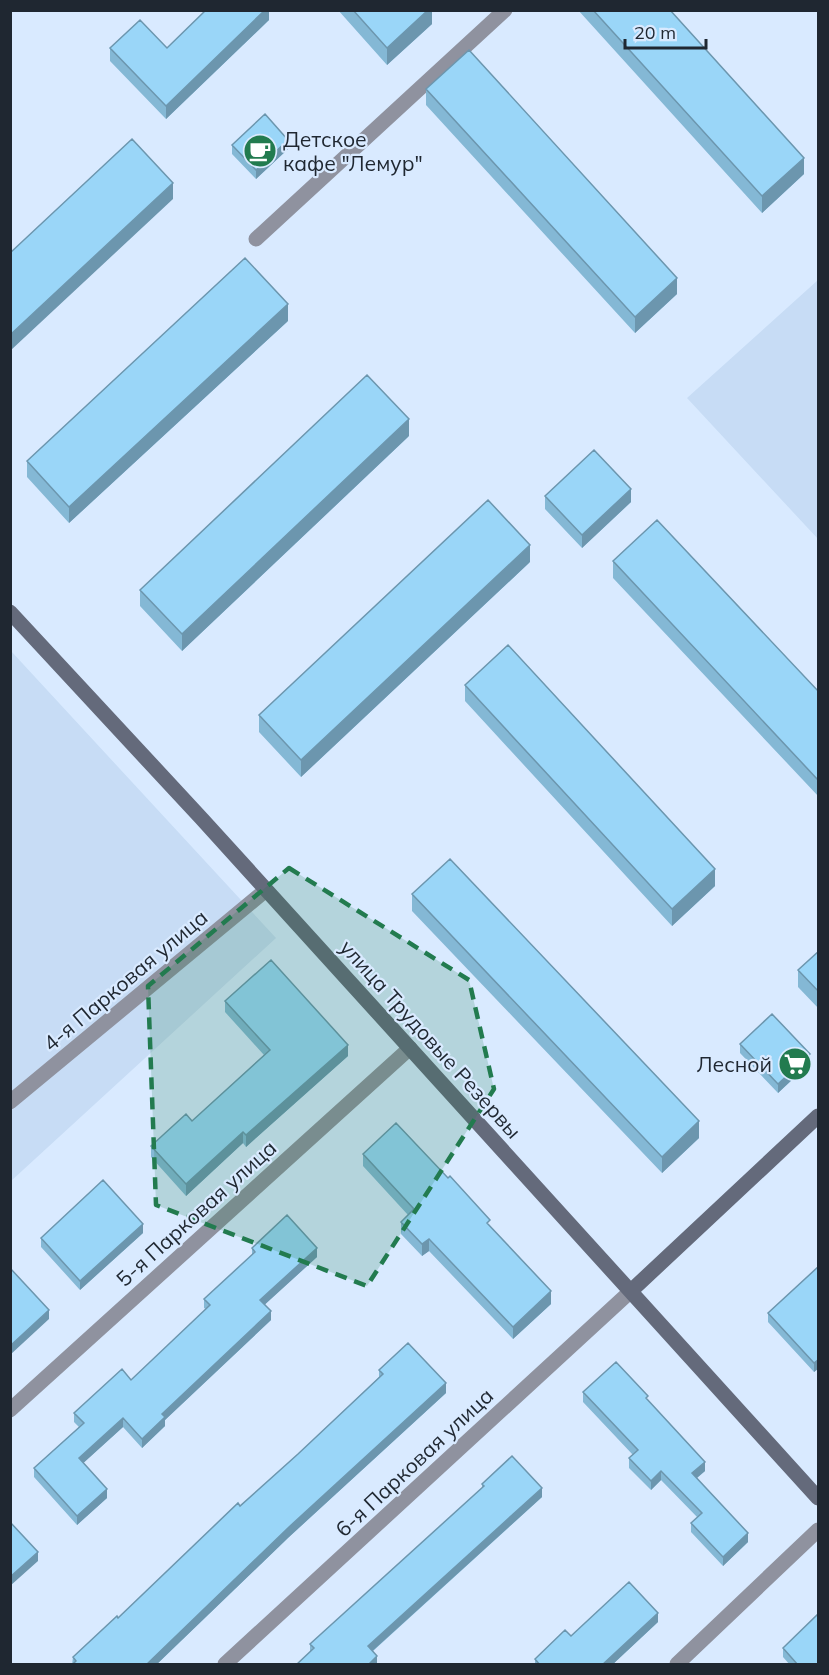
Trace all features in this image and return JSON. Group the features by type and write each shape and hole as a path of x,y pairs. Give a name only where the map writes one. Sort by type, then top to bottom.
{"main road":[{"name":"улица Трудовые Резервы","path":"10,612 632,1290 819,1498"},
{"path":"632,1290 819,1116"}],"street":[{"path":"255,239 505,10"},
{"name":"4-я Парковая улица","path":"10,1102 266,890"},
{"name":"5-я Парковая улица","path":"10,1410 410,1048"},
{"name":"6-я Парковая улица","path":"225,1665 632,1290"},
{"path":"676,1665 819,1530"}],"highlighted area":[{"path":"289,868 469,980 494,1089 367,1286 156,1205 148,986"}],"shaded area":[{"path":"818,280 818,539 687,398"},
{"path":"11,651 276,938 11,1181"}],"building":[{"path":"206,10 265,10 166,106 110,48 140,20 167,48"},
{"path":"353,10 428,10 387,48"},
{"path":"593,10 670,10 804,158 762,196"},
{"path":"469,50 677,278 635,317 426,89"},
{"name":"Детское кафе \"Лемур\"","path":"265,114 288,140 256,170 232,145"},
{"path":"132,139 173,183 10,335 10,253"},
{"path":"245,258 288,304 69,507 27,461"},
{"path":"367,375 409,419 182,634 140,590"},
{"path":"594,450 631,489 582,535 545,496"},
{"path":"488,500 530,545 301,760 259,715"},
{"path":"657,520 819,692 819,781 613,561"},
{"path":"508,645 715,869 672,909 465,685"},
{"path":"450,859 699,1121 662,1157 412,894"},
{"path":"819,951 819,992 798,970"},
{"path":"271,960 348,1045 246,1135 243,1132 186,1184 151,1146 186,1114 192,1121 270,1050 225,1001"},
{"path":"772,1014 810,1054 778,1084 740,1044"},
{"path":"396,1123 448,1178 450,1176 490,1220 487,1223 551,1291 513,1327 429,1239 422,1244 401,1222 414,1209 363,1154"},
{"path":"103,1180 143,1224 80,1281 41,1238"},
{"path":"287,1215 317,1248 260,1300 271,1311 162,1414 165,1417 142,1439 123,1418 79,1458 107,1489 77,1516 34,1468 84,1423 74,1413 122,1369 131,1380 210,1305 204,1299 255,1252 252,1248"},
{"path":"819,1266 819,1359 814,1363 768,1313"},
{"path":"10,1268 49,1310 10,1346"},
{"path":"408,1343 446,1383 289,1527 146,1665 72,1665 76,1661 73,1657 117,1616 118,1618 238,1503 240,1506 383,1374 379,1370"},
{"path":"616,1362 705,1462 692,1473 748,1533 723,1557 691,1523 702,1513 661,1471 651,1481 629,1458 638,1450 583,1392"},
{"path":"512,1456 542,1488 368,1646 377,1656 368,1665 296,1665 314,1648 310,1644 484,1486 482,1484"},
{"path":"10,1522 38,1552 10,1577"},
{"path":"629,1582 658,1613 602,1665 540,1665 535,1659 565,1630 571,1636"},
{"path":"817,1615 819,1616 819,1665 798,1665 783,1648"}],"place":[{"name":"Детское кафе \"Лемур\"","path":"260,151"},
{"name":"Лесной","path":"795,1064"}]}
